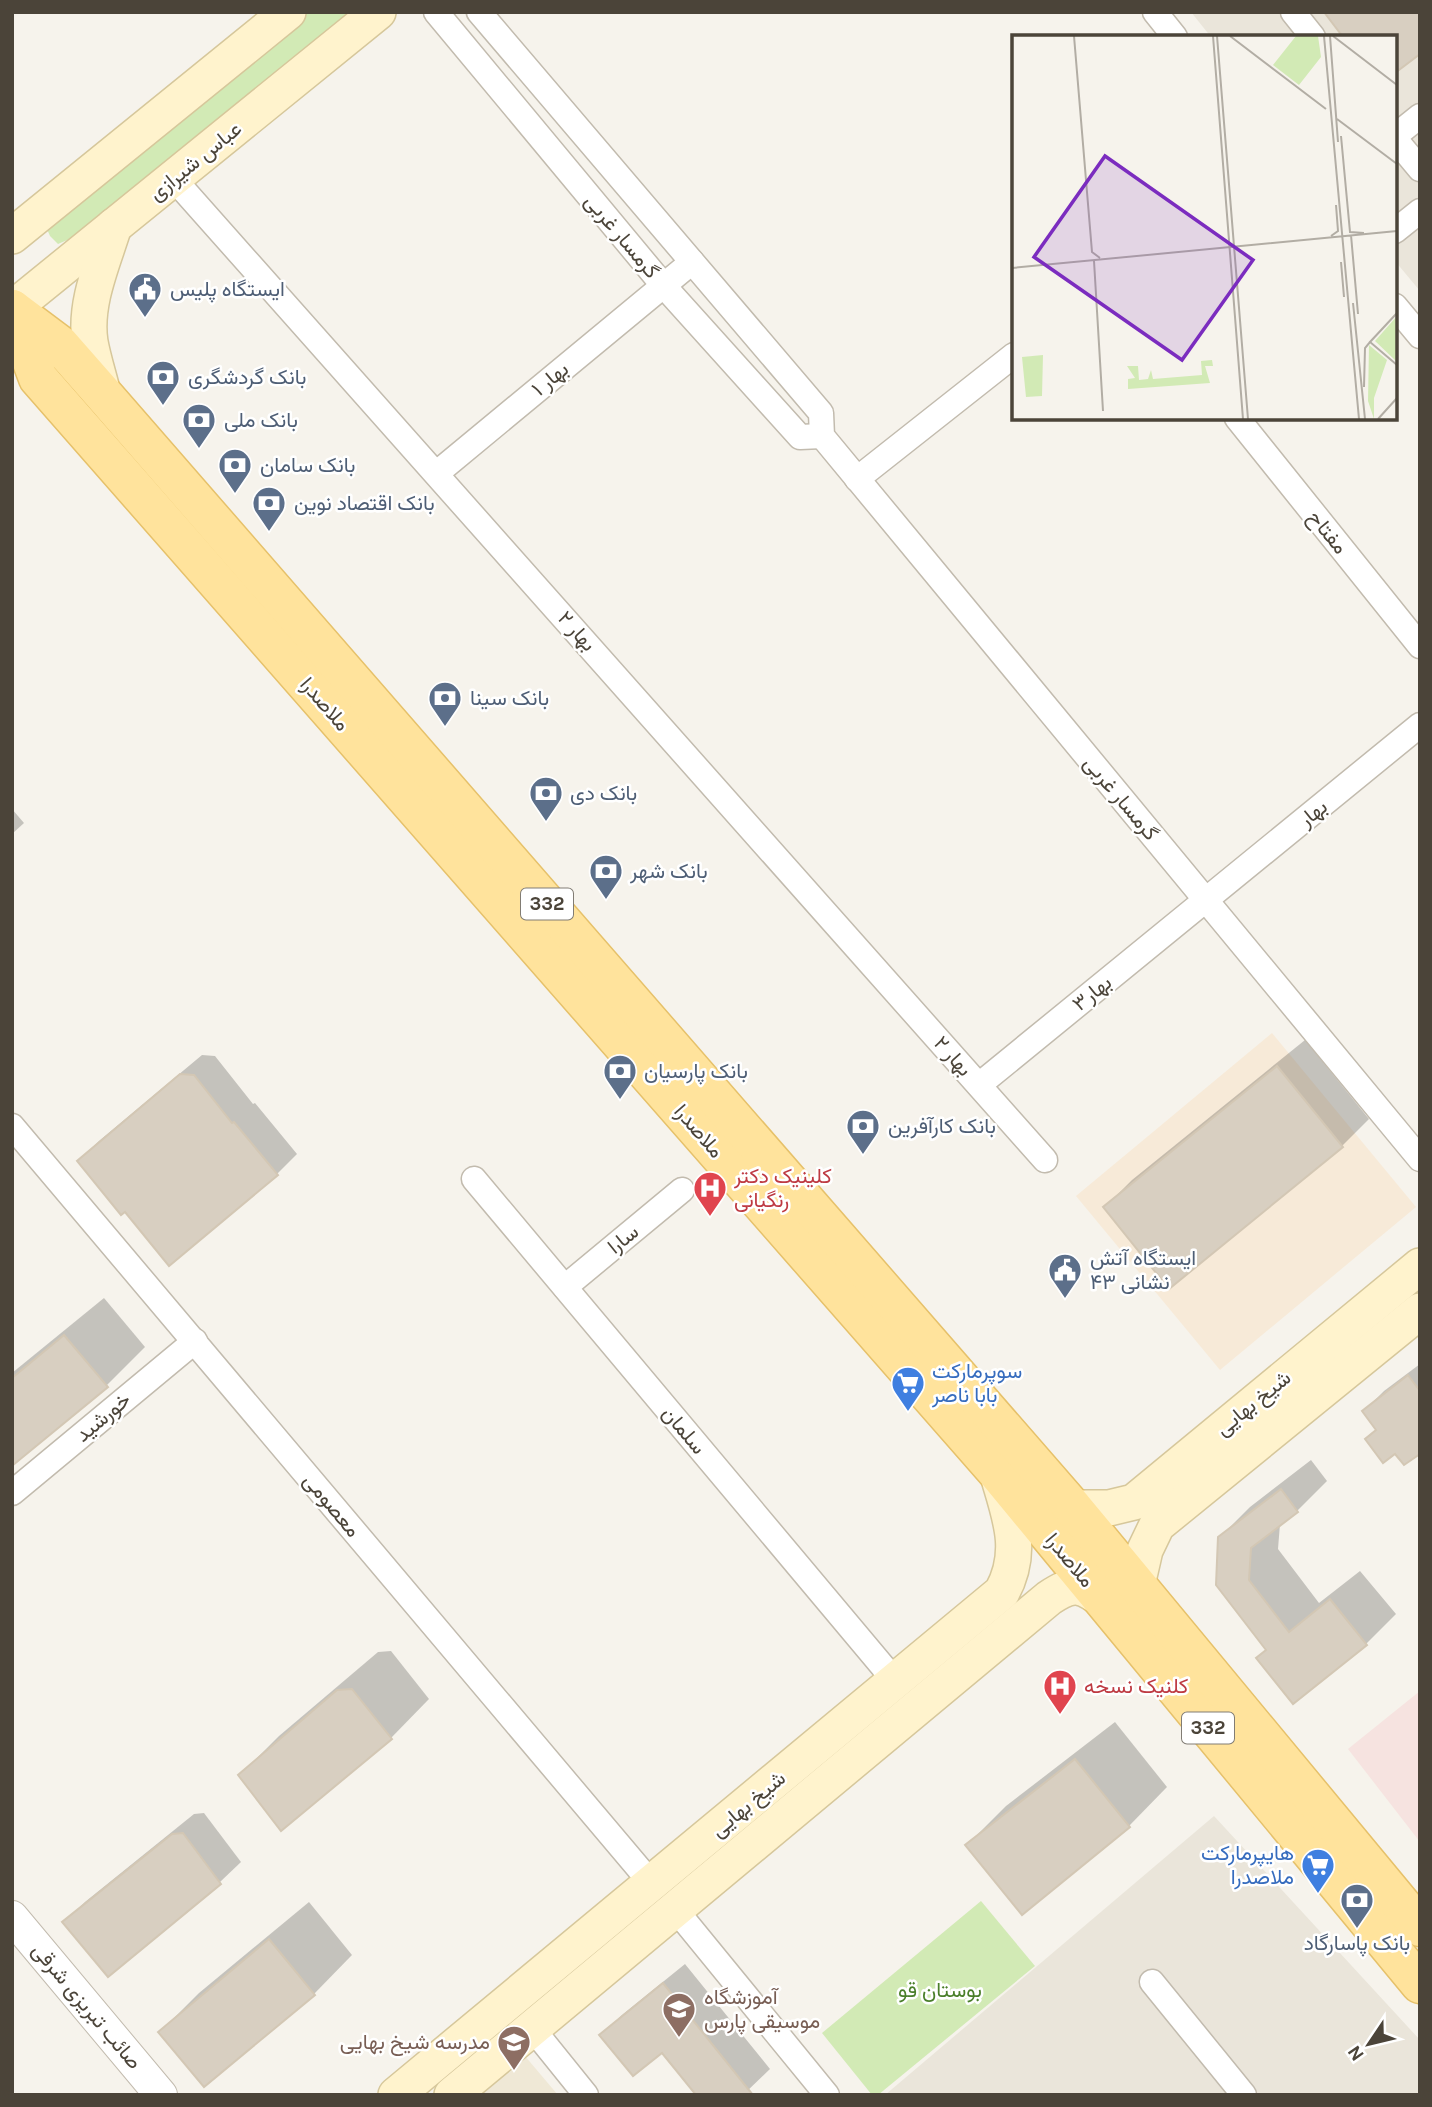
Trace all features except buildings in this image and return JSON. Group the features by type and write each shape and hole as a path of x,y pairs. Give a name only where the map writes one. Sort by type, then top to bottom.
{"main road":[{"path":"69,264 49,262 36,254 28,237 20,230 288,12"},
{"name":"عباس شیرازی","path":"12,309 378,12"},
{"path":"103,394 90,341 89,316 114,226"},
{"name":"ملاصدرا","path":"12,309 60,345 1091,1508 1128,1578 1420,1984"},
{"name":"ملاصدرا","path":"12,309 38,378 997,1472 1128,1578 1420,1927"},
{"name":"شیخ بهایی","path":"1091,1508 1133,1502 1420,1266"},
{"name":"شیخ بهایی","path":"396,2095 663,1897 801,1782 1053,1595 1077,1586 1086,1587 1128,1578 1157,1525 1420,1311"},
{"name":"شیخ بهایی","path":"801,1782 895,1681 1002,1591 1010,1577 1015,1552 1011,1520 997,1472"},
{"path":"1015,1552 1053,1595"},
{"name":"شیخ بهایی","path":"452,2095 532,2028 663,1897"}],"street":[{"name":"گرمسار غربی","path":"436,12 663,285 800,437 822,436"},
{"name":"گرمسار غربی","path":"479,12 821,413 822,436 1420,1159"},
{"path":"1155,12 1173,35"},
{"path":"1293,12 1311,35"},
{"path":"1397,135 1420,116"},
{"path":"1397,140 1420,169"},
{"name":"بهار ۲","path":"173,178 437,472 1045,1160"},
{"path":"1397,228 1420,211"},
{"name":"بهار ۱","path":"437,472 692,262"},
{"path":"1397,308 1420,336"},
{"path":"857,479 1012,357"},
{"name":"مفتاح","path":"1239,420 1420,646"},
{"name":"بهار","path":"1206,900 1420,725"},
{"name":"بهار۳","path":"979,1085 1206,900"},
{"name":"معصومی","path":"12,1126 827,2095"},
{"name":"سلمان","path":"474,1179 895,1681"},
{"name":"سارا","path":"565,1287 682,1190"},
{"name":"خورشید","path":"12,1493 195,1341"},
{"name":"صائب تبریزی شرقی","path":"12,1917 161,2095"},
{"path":"1152,1982 1244,2095"},
{"path":"532,2028 586,2095"}],"shaded area":[{"path":"1191,12 1420,12 1420,291 1397,263 1397,35 1209,35"},
{"path":"1272,1033 1416,1207 1220,1370 1076,1196"},
{"path":"1420,1691 1420,1842 1348,1749"},
{"path":"1214,1816 1420,2040 1420,2095 885,2095"},
{"name":"مدرسه شیخ بهایی","path":"519,2049 558,2095 462,2095"}],"green space":[{"path":"308,12 354,12 72,238 58,244 50,236 46,227"},
{"name":"بوستان قو","path":"981,1901 1035,1966 878,2095 872,2095 822,2033"}],"place":[{"name":"ایستگاه پلیس","path":"145,319"},
{"name":"بانک گردشگری","path":"163,407"},
{"name":"بانک ملی","path":"199,450"},
{"name":"بانک سامان","path":"235,495"},
{"name":"بانک اقتصاد نوین","path":"269,533"},
{"name":"بانک سینا","path":"445,728"},
{"name":"بانک دی","path":"546,823"},
{"name":"بانک شهر","path":"606,901"},
{"name":"بانک پارسیان","path":"620,1101"},
{"name":"بانک کارآفرین","path":"863,1156"},
{"name":"کلینیک دکتر رنگیانی","path":"710,1218"},
{"name":"ایستگاه آتش نشانی ۴۳","path":"1065,1300"},
{"name":"سوپرمارکت بابا ناصر","path":"908,1413"},
{"name":"کلنیک نسخه","path":"1060,1716"},
{"name":"هایپرمارکت ملاصدرا","path":"1318,1895"},
{"name":"بانک پاسارگاد","path":"1357,1930"},
{"name":"آموزشگاه موسیقی پارس","path":"679,2039"},
{"name":"مدرسه شیخ بهایی","path":"514,2072"}]}
